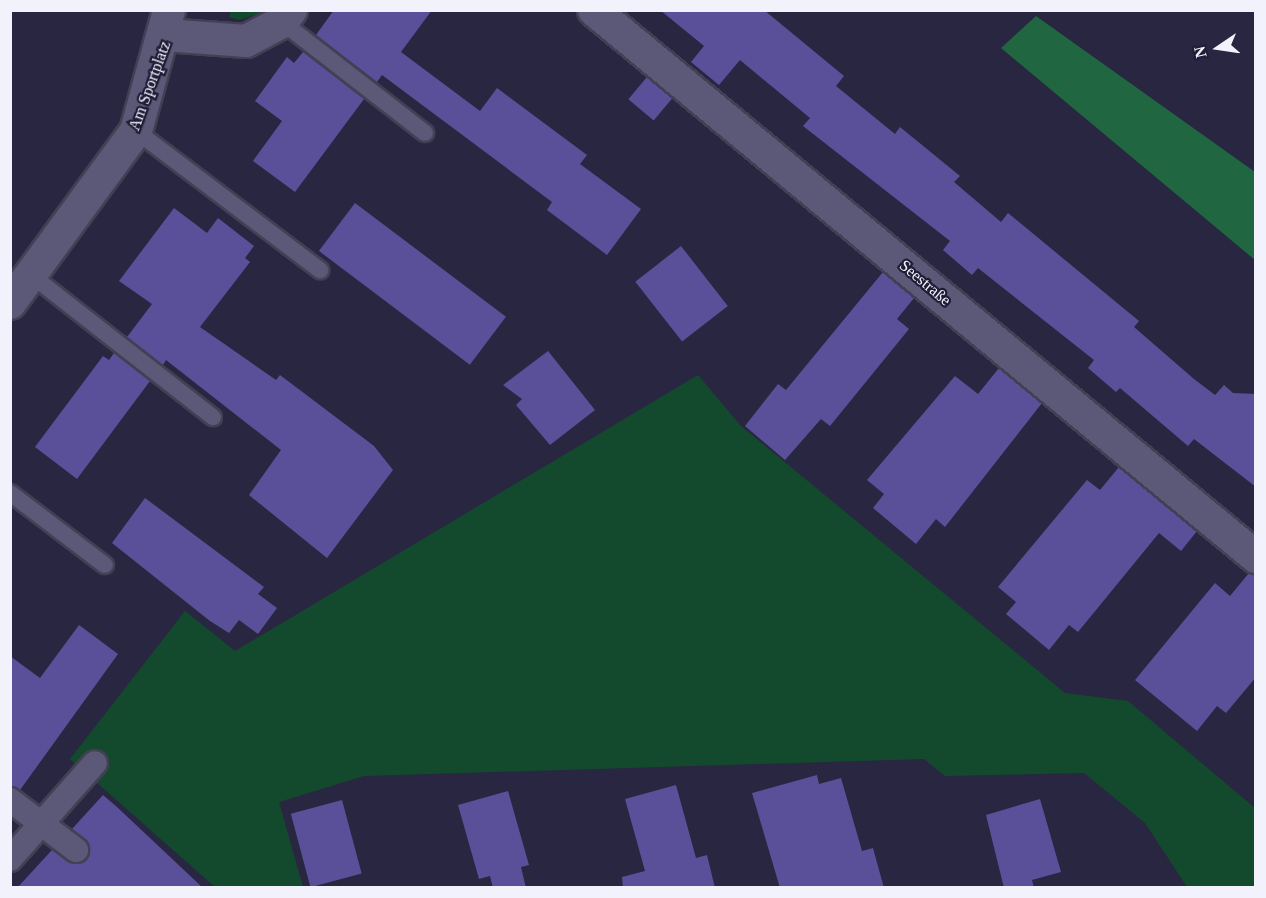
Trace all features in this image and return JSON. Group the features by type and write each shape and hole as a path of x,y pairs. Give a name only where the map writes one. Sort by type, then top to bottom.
{"street":[{"name":"Seestraße","path":"594,10 1256,556"},
{"name":"Am Sportplatz","path":"10,303 136,131 167,23 246,41 286,16"},
{"path":"10,859 95,764"},
{"path":"10,800 76,850"}],"lane":[{"path":"286,16 425,133"},
{"path":"136,131 320,270"},
{"path":"31,275 213,417"},
{"path":"10,493 105,565"}],"green space":[{"path":"231,10 268,11 239,20 229,17"},
{"path":"1036,16 1255,172 1255,260 1001,48"},
{"path":"698,375 741,426 1065,693 1128,701 1255,808 1255,887 1187,887 1145,823 1084,773 945,776 924,759 364,776 279,802 303,887 215,887 70,759 185,611 235,651"}],"building":[{"path":"334,10 432,10 401,52 480,111 497,88 587,155 580,164 641,209 607,255 547,210 552,202 382,75 377,82 316,35"},
{"path":"660,10 764,10 844,76 836,86 895,134 900,127 960,176 954,182 1001,222 1008,213 1139,321 1134,327 1194,379 1215,395 1224,385 1233,393 1256,394 1256,487 1194,439 1188,446 1120,388 1116,392 1088,368 1094,360 978,268 972,275 943,250 950,241 803,126 810,118 740,60 719,85 691,62 704,46"},
{"path":"303,52 364,99 295,192 253,161 282,121 255,101 287,57 294,63"},
{"path":"647,77 672,98 654,120 628,99"},
{"path":"355,203 506,317 470,365 319,251"},
{"path":"174,208 207,233 218,218 254,246 245,258 250,262 200,327 276,380 280,375 374,446 393,470 327,558 249,495 281,450 166,360 163,365 127,337 152,304 119,281"},
{"path":"681,246 728,306 682,342 635,282"},
{"path":"883,272 914,298 897,319 909,329 830,426 821,419 785,460 745,426 778,384 786,390"},
{"path":"548,351 595,410 550,445 516,405 522,399 503,385"},
{"path":"114,353 150,381 77,479 35,447 103,356 109,360"},
{"path":"999,368 1042,403 945,527 936,519 916,544 873,508 884,494 867,480 955,376 978,394"},
{"path":"1119,467 1197,531 1181,551 1159,533 1078,632 1069,625 1049,650 1006,614 1016,602 998,587 1087,480 1100,490"},
{"path":"145,498 264,587 258,594 277,608 258,634 239,620 229,633 210,621 112,543"},
{"path":"1249,573 1256,575 1256,677 1226,713 1217,706 1197,731 1135,680 1215,583 1230,596"},
{"path":"79,625 118,654 20,790 10,786 10,656 40,678"},
{"path":"817,775 819,784 841,778 862,851 873,848 884,888 780,888 752,793"},
{"path":"676,785 696,858 707,855 715,888 623,888 622,877 645,871 625,799"},
{"path":"508,791 529,865 521,867 526,888 493,888 490,876 479,879 458,805"},
{"path":"103,795 203,888 17,888 52,850 74,864 87,859 89,844 72,829"},
{"path":"1040,799 1061,872 1032,880 1034,888 1004,888 986,815"},
{"path":"342,800 362,873 310,887 291,814"}]}
